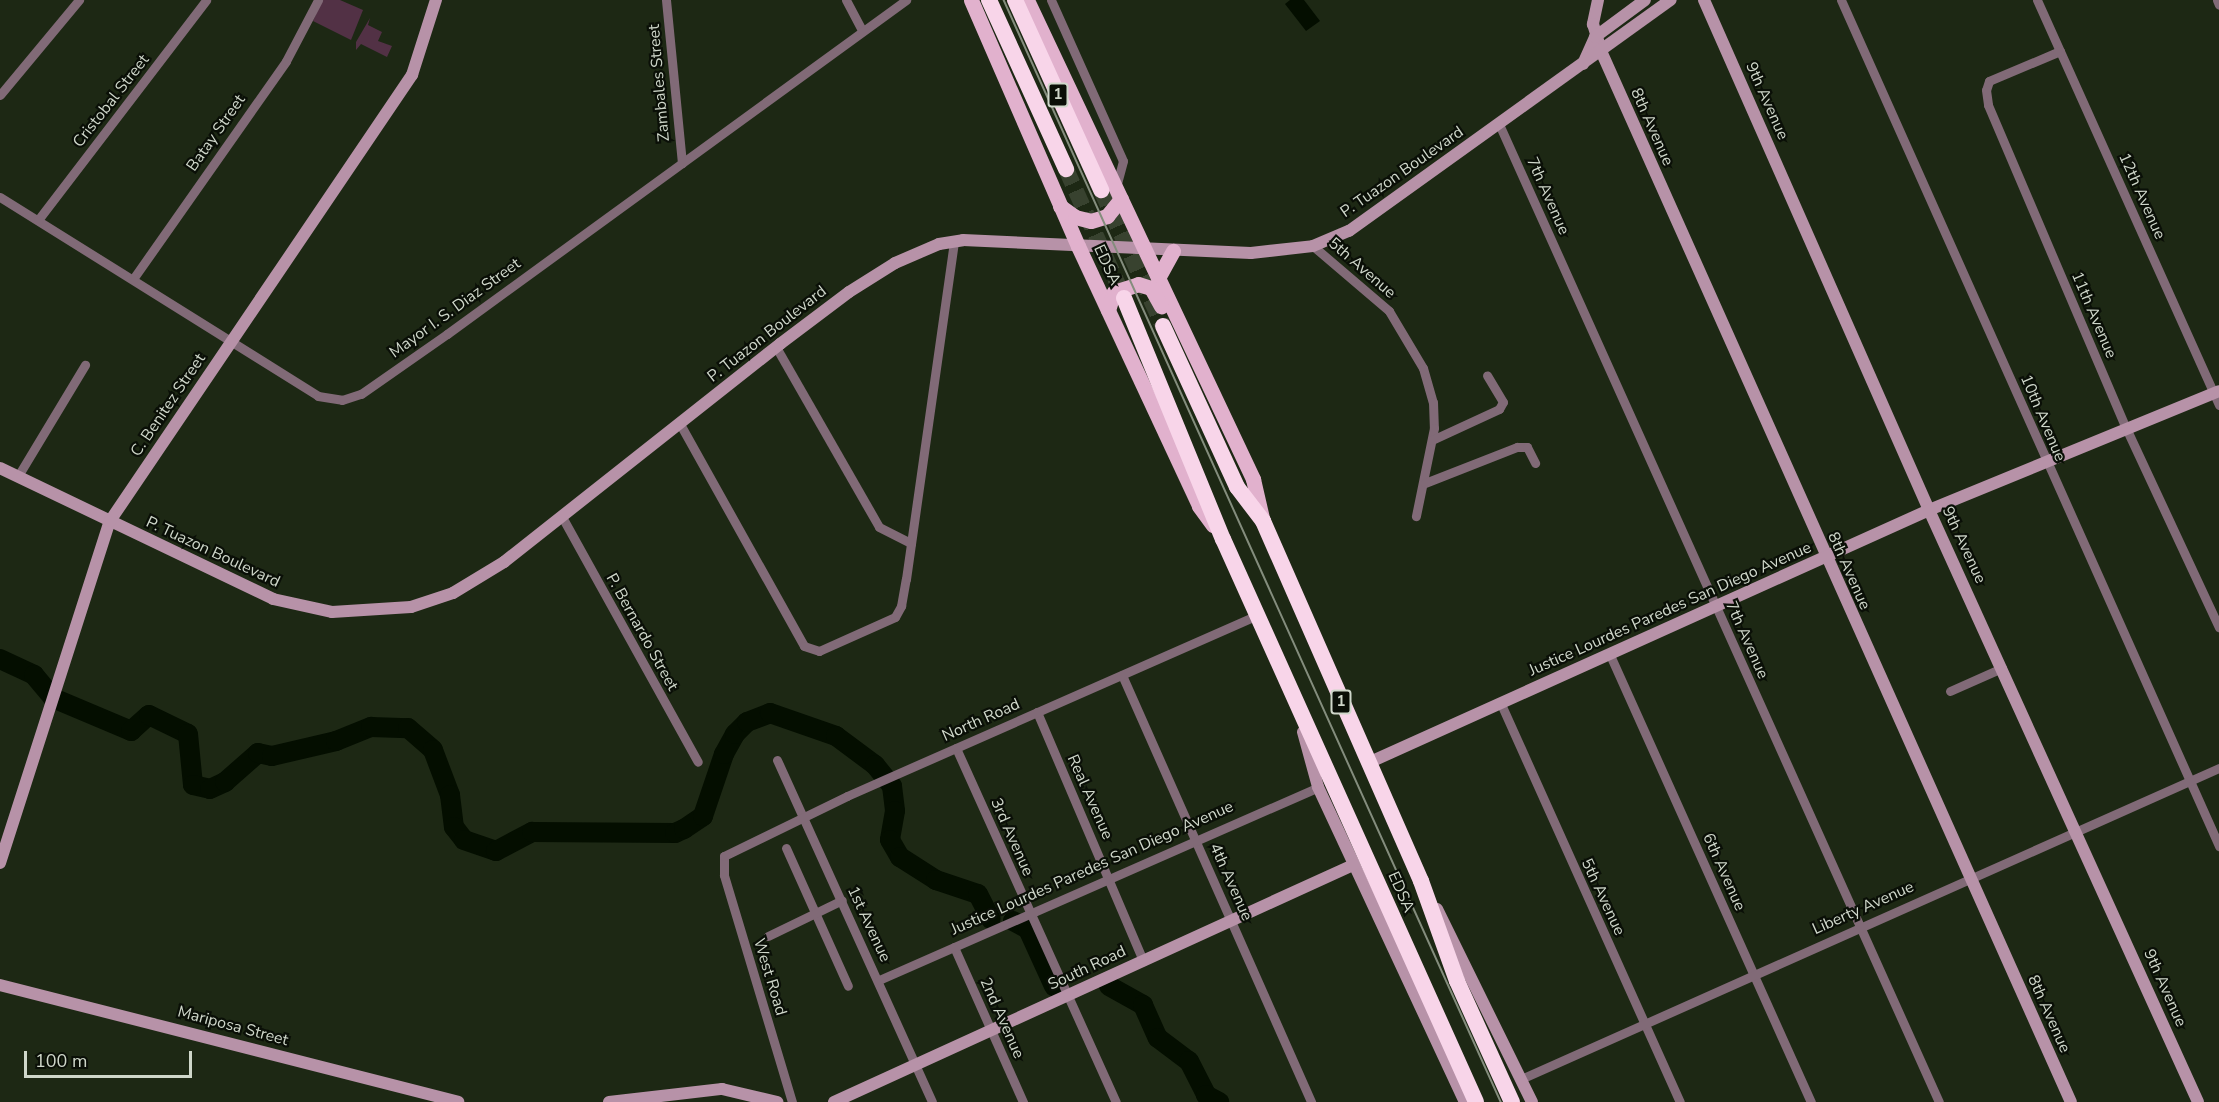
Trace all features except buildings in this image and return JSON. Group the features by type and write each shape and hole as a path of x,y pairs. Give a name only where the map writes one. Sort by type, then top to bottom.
{"highway":[{"name":"1","path":"989,0 1066,169"},
{"name":"EDSA","path":"1015,0 1112,192"},
{"name":"EDSA","path":"1124,298 1223,539 1476,1102"},
{"name":"EDSA","path":"1170,323 1237,487 1263,521 1421,881 1456,981 1512,1102"}],"main road":[{"name":"EDSA","path":"971,0 1078,246 1199,506 1223,539"},
{"name":"EDSA","path":"1027,0 1112,192 1145,249 1158,278 1170,323"},
{"path":"1060,206 1075,217 1091,220 1107,216 1112,192"},
{"path":"1158,278 1173,251"},
{"path":"1108,310 1111,296 1117,290 1143,284 1170,323"}],"street":[{"path":"0,95 80,0"},
{"name":"Cristobal Street","path":"38,220 206,0"},
{"name":"Batay Street","path":"133,279 286,61 318,0"},
{"name":"C. Benitez Street","path":"0,863 110,522 412,75 436,0"},
{"name":"Zambales Street","path":"666,0 681,163"},
{"path":"846,0 862,30"},
{"name":"Mayor I. S. Diaz Street","path":"0,197 318,396 342,400 361,394 906,0"},
{"path":"1051,0 1122,161 1112,192"},
{"path":"1595,37 1593,24 1598,0"},
{"path":"1583,64 1595,37 1645,0"},
{"name":"P. Tuazon Boulevard","path":"0,468 273,599 332,612 368,613 411,607 453,593 504,562 776,347 849,292 895,263 954,242 1269,253 1313,246 1349,231 1671,0"},
{"name":"9th Avenue","path":"1704,0 1929,510 2076,829 2198,1102"},
{"name":"10th Avenue","path":"1840,0 2044,461 2219,846"},
{"name":"12th Avenue","path":"2037,0 2216,392 2219,405"},
{"path":"2217,0 2219,5"},
{"name":"8th Avenue","path":"1595,37 1824,557 2071,1102"},
{"name":"11th Avenue","path":"2060,51 1989,81 1986,90 1988,105 2126,428 2219,627"},
{"name":"7th Avenue","path":"1499,124 1939,1102"},
{"path":"680,424 804,645 819,651 895,617 901,606 906,579 954,242"},
{"name":"5th Avenue","path":"1313,246 1360,282 1402,328 1427,379 1433,402 1432,440 1425,483 1416,516"},
{"path":"776,347 879,527 910,543"},
{"path":"18,476 86,365"},
{"path":"1432,440 1499,409 1503,402 1487,375"},
{"name":"Justice Lourdes Paredes San Diego Avenue","path":"1368,763 1929,510 2216,392"},
{"path":"1425,483 1517,447 1527,447 1535,463"},
{"path":"95,514 105,536"},
{"name":"P. Bernardo Street","path":"561,515 698,762"},
{"name":"North Road","path":"722,861 729,853 848,796 1258,615"},
{"name":"6th Avenue","path":"1610,655 1811,1102"},
{"path":"1950,691 2002,668"},
{"name":"4th Avenue","path":"1122,675 1311,1102"},
{"name":"EDSA","path":"1293,696 1318,787 1465,1102"},
{"name":"5th Avenue","path":"1501,704 1680,1102"},
{"name":"Real Avenue","path":"1037,712 1143,961"},
{"name":"3rd Avenue","path":"956,748 1028,913 1116,1102"},
{"name":"1st Avenue","path":"777,760 879,980 932,1102"},
{"name":"Liberty Avenue","path":"1521,1079 2076,829 2219,768"},
{"name":"Justice Lourdes Paredes San Diego Avenue","path":"879,980 1015,918 1110,879 1318,787"},
{"path":"786,848 848,986"},
{"name":"West Road","path":"722,861 792,1102"},
{"name":"South Road","path":"834,1102 915,1062 1067,996 1353,865"},
{"name":"EDSA","path":"1421,881 1532,1102"},
{"path":"768,936 842,900"},
{"name":"2nd Avenue","path":"954,947 1023,1102"},
{"name":"Mariposa Street","path":"0,985 458,1102"},
{"path":"609,1102 722,1089 777,1102"}],"shaded area":[{"path":"322,0 340,0 363,10 351,40 313,21"},
{"path":"1290,0 1304,0 1320,21 1306,31 1285,4"},
{"path":"370,18 368,25 382,32 378,41 392,46 387,57 361,44 356,50 356,42"}],"waterway":[{"path":"0,659 34,675 53,698 131,731 149,715 188,734 193,785 210,789 225,782 258,753 272,756 336,741 371,727 408,728 433,750 450,795 454,827 464,840 496,851 532,832 675,833 684,829 703,816 724,754 735,734 747,722 770,713 836,736 875,765 892,786 895,811 890,840 900,857 936,880 978,894 991,919"},
{"path":"1013,921 1028,929 1054,986"},
{"path":"1109,986 1143,1005 1158,1038 1189,1061 1206,1095 1219,1102"}],"tunnel":[{"path":"1066,169 1124,298"},
{"path":"1101,190 1163,326"}],"tram line":[{"path":"1004,0 1501,1102"}]}
